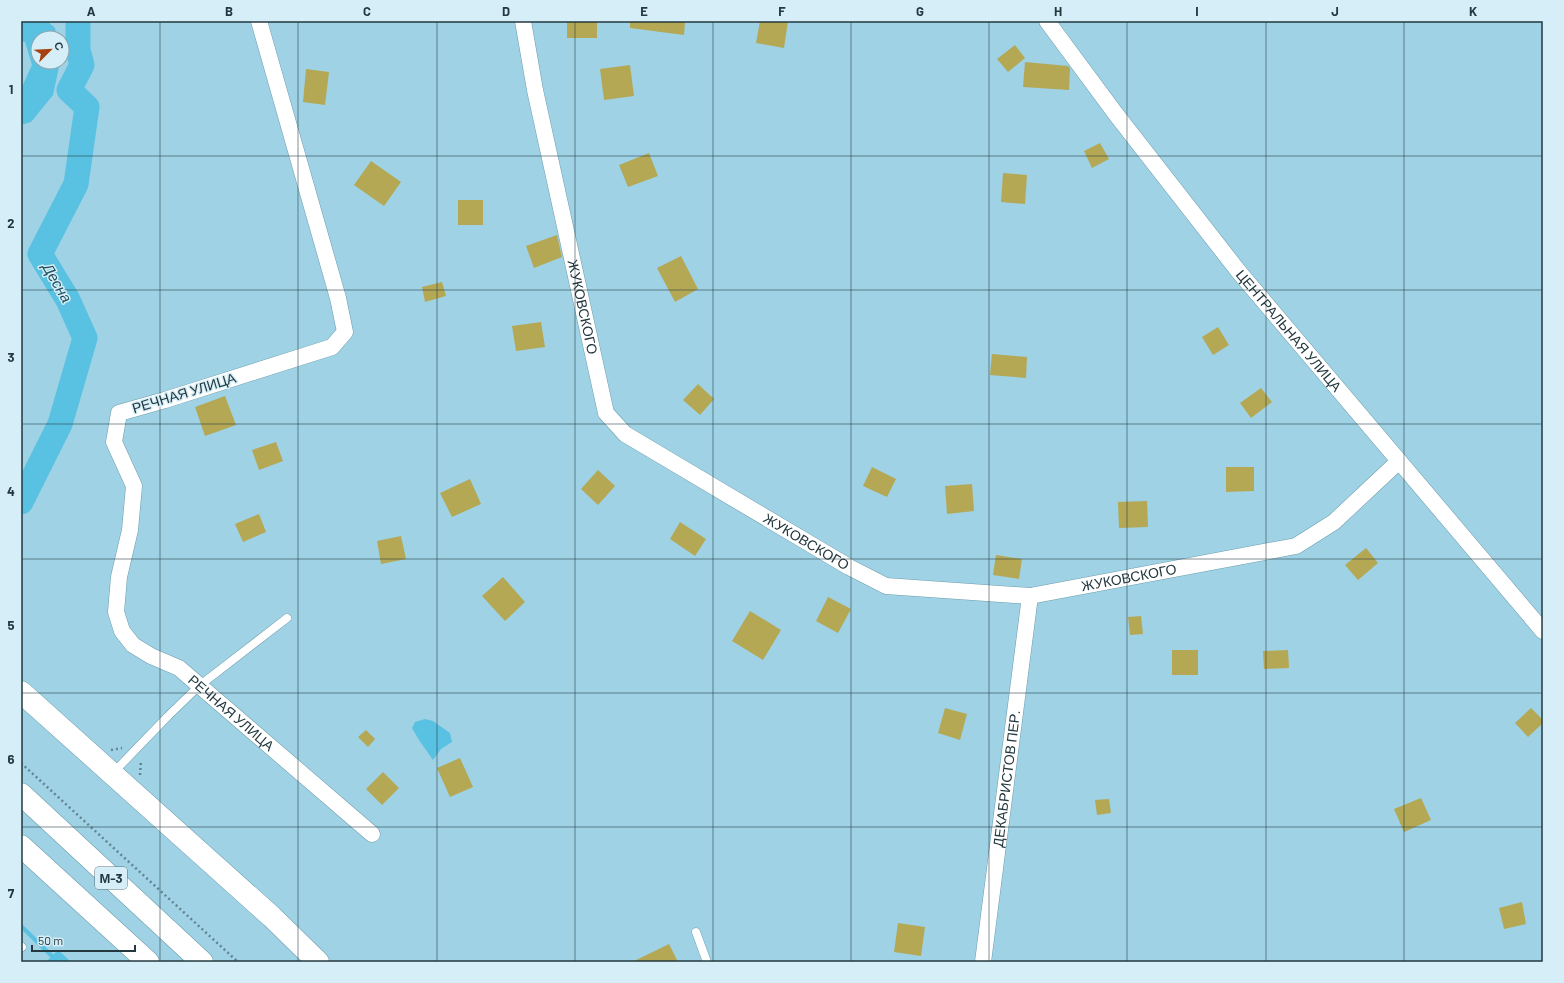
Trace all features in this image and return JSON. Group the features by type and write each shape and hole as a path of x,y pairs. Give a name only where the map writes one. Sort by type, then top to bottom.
{"main road":[{"path":"21,692 272,917 318,962"},
{"name":"М-3","path":"21,794 202,962"},
{"name":"М-3","path":"21,846 148,962"}],"street":[{"name":"РЕЧНАЯ УЛИЦА","path":"258,21 338,298 345,332 332,347 165,400 118,413 114,442 134,486 130,530 118,577 116,612 122,631 133,645 151,656 179,668 372,834"},
{"name":"ЖУКОВСКОГО","path":"523,21 535,90 606,413 626,434 849,567 886,586 1030,596 1296,546 1334,522 1399,461"},
{"name":"ЦЕНТРАЛЬНАЯ УЛИЦА","path":"1047,21 1115,113 1239,272 1543,631"},
{"name":"ДЕКАБРИСТОВ ПЕР.","path":"983,962 1030,596"}],"lane":[{"path":"113,774 168,716 199,686 287,618"},
{"path":"696,932 707,962"}],"path":[{"path":"21,763 238,962"}],"water":[{"path":"21,21 47,21 55,28 55,30 30,30 30,58 25,42 21,41"},
{"path":"30,69 58,70 53,95 31,122 21,125 21,89"},
{"path":"425,719 433,721 450,733 452,742 441,749 433,760 412,728 415,722"},
{"path":"58,950 71,962 46,962"}],"building":[{"path":"567,21 597,21 597,38 567,38"},
{"path":"630,21 685,21 684,35 630,28"},
{"path":"760,21 788,21 784,48 756,43"},
{"path":"1015,45 1025,58 1008,72 997,59"},
{"path":"1025,62 1068,66 1070,68 1069,90 1023,87"},
{"path":"630,65 634,96 604,100 600,69"},
{"path":"306,69 329,72 325,105 303,102"},
{"path":"1100,143 1109,159 1092,168 1084,151"},
{"path":"649,153 658,176 628,187 619,165"},
{"path":"371,161 401,182 384,206 354,185"},
{"path":"1003,173 1027,175 1025,204 1001,202"},
{"path":"458,200 483,200 483,225 458,225"},
{"path":"557,235 562,257 534,268 526,246"},
{"path":"681,256 698,289 675,302 657,268"},
{"path":"442,282 446,296 425,302 422,287"},
{"path":"541,322 545,347 516,351 512,326"},
{"path":"1218,327 1229,345 1213,355 1202,337"},
{"path":"992,354 1027,357 1026,378 990,375"},
{"path":"698,384 714,399 700,415 683,400"},
{"path":"1261,388 1272,402 1251,418 1240,403"},
{"path":"225,396 236,425 205,436 195,407"},
{"path":"276,442 283,461 259,470 252,450"},
{"path":"872,467 896,479 887,497 863,486"},
{"path":"1226,467 1254,467 1254,491 1226,492"},
{"path":"598,470 615,486 598,505 581,489"},
{"path":"470,479 481,504 452,517 440,493"},
{"path":"972,484 974,511 947,514 945,486"},
{"path":"1147,501 1148,527 1119,528 1118,502"},
{"path":"259,514 266,532 243,542 235,524"},
{"path":"680,522 706,539 695,556 670,539"},
{"path":"401,536 406,559 381,564 377,541"},
{"path":"1366,548 1378,563 1358,580 1345,565"},
{"path":"996,555 1022,559 1019,579 993,575"},
{"path":"503,577 525,602 505,621 482,596"},
{"path":"828,597 851,609 838,633 816,621"},
{"path":"750,611 781,630 763,660 732,641"},
{"path":"1141,616 1143,634 1130,635 1128,617"},
{"path":"1172,650 1198,650 1198,675 1172,675"},
{"path":"1288,650 1289,668 1264,669 1263,651"},
{"path":"945,708 967,714 960,740 938,733"},
{"path":"1531,708 1543,720 1543,723 1528,737 1515,723"},
{"path":"366,730 375,739 368,747 358,737"},
{"path":"460,758 473,787 450,797 437,768"},
{"path":"383,772 399,788 382,805 366,789"},
{"path":"1421,798 1431,820 1404,832 1394,809"},
{"path":"1109,799 1111,813 1097,815 1095,800"},
{"path":"1522,902 1526,924 1504,929 1499,908"},
{"path":"898,923 925,927 921,956 894,952"},
{"path":"669,944 678,962 632,962"}],"waterway":[{"name":"Десна","path":"21,502 60,424 85,338 68,300 40,254 76,184 87,107 69,90 82,65 78,50 78,21"},
{"path":"21,926 58,962"}]}
